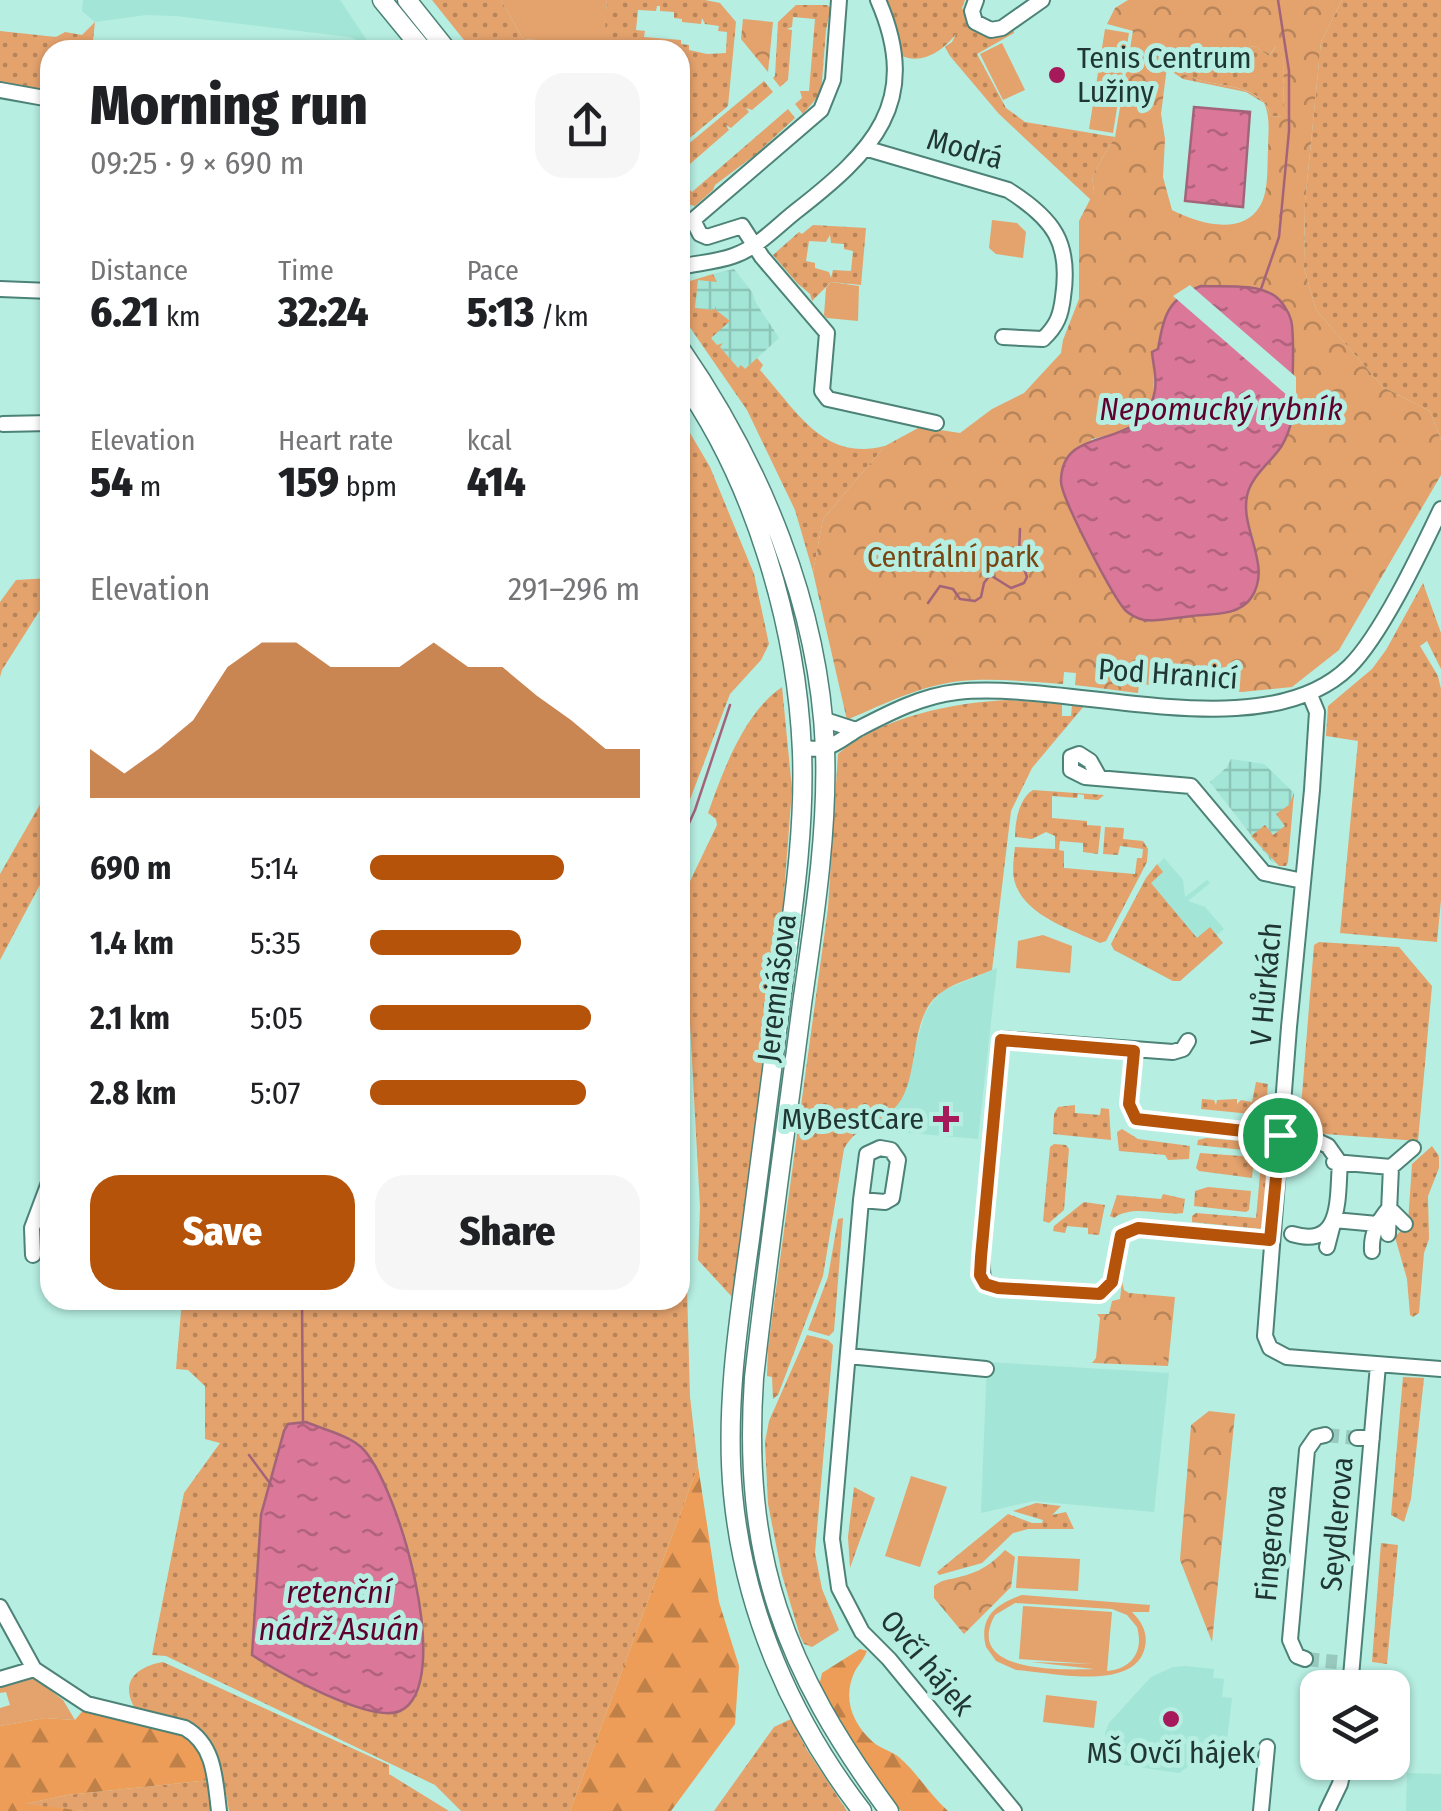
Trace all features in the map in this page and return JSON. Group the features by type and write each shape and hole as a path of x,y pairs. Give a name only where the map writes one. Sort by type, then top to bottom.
{"main road":[{"path":"382,0 415,40"},
{"path":"407,0 439,40"},
{"name":"Jeremiášova","path":"690,363 749,465 795,580 820,700 825,748 814,918 754,1378 752,1470 762,1547 776,1610 790,1650 848,1756 889,1811"},
{"name":"Jeremiášova","path":"690,393 717,436 760,533 798,704 802,748 800,838 730,1418 733,1494 748,1585 778,1692 862,1811"}],"street":[{"path":"839,0 834,80 821,110 693,220 700,234 707,237 742,226 827,333 822,391 828,399 936,423"},
{"path":"690,265 732,256 755,246 840,178 868,149 881,127 894,86 892,48 878,0"},
{"path":"976,0 972,11 975,22 991,30 1002,28 1042,0"},
{"path":"0,90 40,97"},
{"name":"Modrá","path":"868,149 1008,190 1026,202 1064,246 1066,277 1060,317 1052,330 1043,339 1003,337"},
{"path":"0,289 40,291"},
{"path":"3,424 40,423"},
{"name":"Pod Hranicí","path":"825,748 912,702 954,692 1012,690 1239,709 1278,704 1310,694 1352,665 1370,640 1441,509"},
{"name":"V Hůrkách","path":"1310,694 1317,712 1264,1329 1270,1348 1287,1357 1378,1365"},
{"path":"822,720 856,730"},
{"path":"802,748 825,748"},
{"path":"1099,777 1192,786 1263,872 1302,880"},
{"path":"1188,1041 1178,1051 1134,1051 1001,1040 981,1257 983,1281 998,1288 1100,1294 1112,1282 1121,1235 1138,1228 1270,1240"},
{"path":"1134,1051 1129,1104 1136,1119 1280,1135"},
{"path":"1301,1146 1314,1139 1328,1146 1337,1162 1332,1192 1334,1220 1327,1247"},
{"path":"1372,1251 1371,1239 1384,1228 1390,1172 1413,1153"},
{"path":"1337,1162 1390,1172"},
{"path":"1389,1202 1408,1198"},
{"name":"Ovčí hájek","path":"860,1200 832,1538 834,1568 842,1597 862,1632 889,1659 1014,1811"},
{"path":"1389,1202 1405,1224"},
{"path":"33,1255 32,1228 40,1207"},
{"path":"1334,1220 1384,1228"},
{"path":"1292,1235 1308,1239 1323,1235 1334,1220"},
{"path":"848,1356 986,1369"},
{"path":"1378,1365 1441,1369"},
{"name":"Seydlerova","path":"1346,1670 1365,1438 1378,1365"},
{"name":"Fingerova","path":"1305,1659 1297,1656 1290,1640 1305,1469 1310,1442 1325,1435"},
{"path":"0,1607 34,1669 87,1704 185,1728 198,1735 211,1761 220,1811"},
{"path":"0,1679 34,1669"},
{"path":"1261,1811 1267,1747"},
{"path":"1328,1809 1341,1780"}],"shaded area":[{"path":"83,0 340,0 367,40 176,16 146,15 95,22 82,11"},
{"path":"734,269 779,338 745,369 738,368 719,346 723,343 717,345 710,337 729,320 714,310 695,309 698,279 716,281 713,274"},
{"path":"1231,759 1264,764 1294,793 1286,866 1272,862 1210,782"},
{"path":"1164,858 1183,880 1185,897 1207,880 1210,883 1188,901 1205,907 1224,929 1217,935 1223,943 1180,981 1114,950 1111,944 1146,878"},
{"path":"997,968 978,1139 865,1129 900,1100 925,1013 934,1000 942,991"},
{"path":"987,1362 1169,1373 1154,1512 1034,1501 981,1513"},
{"name":"MŠ Ovčí hájek","path":"1185,1666 1214,1669 1213,1678 1224,1679 1222,1697 1232,1698 1227,1740 1215,1739 1209,1764 1193,1763 1179,1773 1118,1764 1107,1747 1105,1733 1109,1723 1151,1677"},
{"path":"1410,1773 1441,1774 1441,1811 1406,1811"}],"green space":[{"path":"432,0 501,0 523,39 536,40 464,40"},
{"path":"501,0 607,0 604,40 523,39"},
{"path":"607,0 720,3 736,22 728,106 690,138 690,50 726,53 727,32 705,24 702,18 701,24 682,22 674,18 674,12 660,11 657,6 656,11 638,10 636,30 645,31 644,37 681,40 603,40"},
{"path":"885,0 965,0 962,8 975,32 996,38 1014,27 1014,33 977,54 1006,108 1025,122 1115,137 1092,176 1091,200 999,114 950,56 945,47 956,34 924,58 900,55"},
{"name":"Centrální park","path":"1128,0 1342,0 1321,42 1305,202 1304,268 1316,310 1383,387 1430,411 1441,440 1441,475 1339,650 1292,687 1242,692 1139,684 1138,693 1075,685 1076,673 1064,672 1063,684 986,680 942,684 847,720 813,572 823,519 885,446 920,427 960,433 992,409 1024,393 1061,353 1079,299 1079,221 1094,192 1092,176 1115,137 1133,31 1107,24 1115,8","holes":["1255,46 1269,56 1276,46 1283,52 1284,117 1271,116 1264,103 1251,93 1190,77 1180,70 1175,58 1179,55 1205,69 1261,80 1262,75 1238,64 1236,55 1243,48","1167,67 1183,79 1246,92 1264,103 1268,114 1267,179 1263,200 1252,216 1242,222 1219,224 1172,210 1163,177 1165,139 1161,114","1201,286 1257,289 1273,294 1257,475 1246,507 1256,560 1240,609 1148,622 1126,612 1067,501 1061,481 1092,439 1128,428 1147,413 1154,389 1152,352 1158,350 1180,294"]},
{"path":"1342,0 1441,0 1441,440 1430,411 1383,387 1316,310 1304,268 1305,202 1321,42"},
{"path":"796,5 831,8 821,93 803,114 795,104 802,98 800,91 809,91 815,19 793,17 792,27 787,29 792,30 788,80 780,87 773,78 778,22"},
{"path":"743,19 773,22 768,72 741,39"},
{"path":"95,22 93,40 40,40 40,92 0,86 0,31 56,37 65,32 82,35"},
{"path":"1105,29 1129,33 1113,133 1089,129"},
{"path":"1002,43 1025,90 1003,100 980,54"},
{"path":"1277,45 1283,52 1284,117 1271,116 1264,102 1252,93 1190,77 1180,70 1175,58 1179,55 1205,69 1247,69 1238,64 1236,55 1243,48 1255,46 1269,56"},
{"path":"764,81 773,92 752,110 746,108 749,112 731,128 726,125 729,130 690,164 690,143"},
{"path":"788,109 795,118 695,206 690,205 692,192"},
{"path":"992,220 1017,223 1026,232 1023,258 996,254 989,248"},
{"path":"813,225 866,228 861,285 831,282 812,301 810,294 773,255 799,232 802,234","holes":["830,235 831,243 844,244 844,249 853,251 851,271 833,270 831,278 829,272 806,261 809,241 826,242"]},
{"path":"713,274 717,282 698,280 695,308 714,310 716,306 730,321 711,338 717,345 723,343 720,347 738,368 741,365 745,369 757,358 763,365 760,370 786,401 828,440 863,449 885,446 823,519 813,572 795,510 747,410 690,327 690,281"},
{"path":"831,282 859,286 858,321 824,315 826,288"},
{"path":"690,433 710,467 754,574 769,644 761,660 730,694 690,800"},
{"path":"40,579 40,610 0,677 0,602 16,580"},
{"path":"1423,583 1441,633 1441,669 1427,641 1420,646 1438,676 1441,689 1441,900 1437,942 1340,933 1358,741 1326,736 1328,706 1372,669"},
{"path":"782,687 792,789 783,907 733,1298 698,1260 700,1207 690,1024 690,881 717,825 708,813 728,762 746,727"},
{"path":"1009,700 1062,704 1062,716 1071,716 1072,705 1084,706 1032,768 1011,811 992,970 953,985 932,1002 924,1014 901,1100 857,1133 844,1149 823,1276 778,1395 773,1399 772,1377 767,1376 768,1348 828,908 838,754 896,721 965,704"},
{"path":"1033,790 1104,795 1098,800 1084,799 1084,795 1078,794 1077,798 1052,796 1052,818 1101,826 1098,854 1083,852 1083,843 1060,841 1064,868 1135,874 1143,849 1120,846 1118,855 1103,854 1105,827 1124,828 1123,839 1143,841 1148,849 1147,862 1106,941 1100,943 1049,919 1019,892 1013,875 1015,847 1055,849 1055,836 1046,832 1032,839 1015,837 1021,804"},
{"path":"1294,793 1288,862 1279,866 1251,836 1265,825 1273,835 1285,826 1276,814 1289,805"},
{"path":"40,804 40,885 0,960 0,874"},
{"path":"1157,864 1163,872 1151,883 1197,938 1210,927 1223,943 1180,981 1114,950 1111,944"},
{"path":"1043,935 1072,946 1070,973 1016,968 1018,941"},
{"path":"1319,942 1399,947 1432,986 1418,1141 1299,1132 1314,945"},
{"path":"1256,1082 1268,1084 1266,1108 1261,1115 1201,1109 1202,1099 1214,1100 1216,1105 1217,1100 1252,1102"},
{"path":"1075,1105 1075,1113 1100,1115 1101,1108 1109,1109 1111,1140 1053,1134 1058,1107"},
{"path":"1122,1129 1138,1139 1190,1146 1189,1159 1168,1160 1165,1155 1119,1151 1117,1132"},
{"path":"1198,1140 1263,1143 1269,1148 1264,1224 1260,1229 1192,1222 1196,1213 1256,1218 1262,1152 1197,1145"},
{"path":"1054,1144 1069,1149 1064,1210 1049,1223 1043,1221 1050,1147"},
{"path":"1432,1146 1439,1156 1439,1168 1428,1196 1429,1239 1424,1253 1419,1313 1413,1317 1395,1237 1408,1223 1412,1164"},
{"path":"1200,1153 1254,1157 1252,1178 1199,1171 1196,1168"},
{"path":"1208,1187 1251,1191 1249,1210 1194,1206 1195,1191"},
{"path":"1163,1194 1185,1199 1183,1213 1139,1211 1110,1216 1117,1195 1161,1199"},
{"path":"1084,1202 1105,1205 1099,1235 1088,1234 1088,1228 1067,1226 1065,1233 1053,1231 1054,1226"},
{"path":"843,1218 834,1331 829,1336 808,1330 828,1277 838,1219"},
{"path":"1122,1282 1129,1293 1175,1297 1168,1366 1092,1363 1096,1358 1100,1318 1097,1314 1109,1314 1112,1301 1120,1299"},
{"path":"181,1310 688,1310 690,1397 698,1466 570,1811 461,1811 435,1785 166,1656 152,1655 184,1493 220,1443 205,1439 205,1386 188,1370 176,1369","holes":["306,1422 419,1606 422,1668 287,1676 253,1655 261,1515 288,1424"]},
{"path":"1130,1322 1167,1326 1163,1363 1126,1360"},
{"path":"807,1335 833,1345 815,1553 822,1589 839,1630 812,1647 804,1644 800,1636 782,1575 768,1504 765,1442 769,1421"},
{"path":"1403,1377 1424,1378 1411,1499 1404,1522 1391,1515"},
{"path":"1209,1411 1235,1414 1212,1642 1180,1560 1191,1425"},
{"path":"698,1466 719,1602 739,1666 735,1724 671,1811 570,1811"},
{"path":"911,1476 947,1487 920,1567 885,1556"},
{"path":"854,1487 875,1498 850,1568 848,1537"},
{"path":"1036,1503 1061,1506 1052,1515 1066,1512 1074,1529 1028,1529 1013,1533 982,1563 939,1575 937,1572 1008,1514 1042,1523 1043,1520 1013,1511"},
{"path":"1381,1543 1398,1545 1387,1664 1372,1662"},
{"path":"1005,1550 1015,1557 1011,1587 964,1634 934,1598 934,1586 990,1564"},
{"path":"1018,1556 1080,1559 1078,1591 1016,1588"},
{"path":"1022,1595 1150,1605 1149,1612 1132,1612 1143,1628 1145,1647 1138,1661 1109,1675 1069,1676 1016,1670 996,1661 984,1636 992,1612","holes":["1015,1603 1112,1609 1127,1615 1139,1636 1134,1657 1116,1670 1107,1671 1112,1612 1023,1606 1019,1659 1093,1664 1031,1662 1094,1669 1020,1664 992,1648 989,1634 995,1615"]},
{"path":"860,1649 867,1651 849,1691 855,1718 873,1742 906,1764 948,1811 901,1811 872,1777 819,1686 822,1673"},
{"path":"163,1662 389,1765 389,1774 449,1811 229,1811 220,1765 208,1736 182,1720 136,1710 131,1700 130,1684 138,1672"},
{"path":"33,1677 63,1700 75,1720 45,1718 0,1726 0,1708 10,1705 6,1692 0,1693 0,1685"},
{"path":"1046,1695 1097,1701 1094,1728 1043,1722"},
{"path":"85,1708 186,1733 203,1751 210,1780 67,1795 25,1804 85,1811 0,1811 0,1726 45,1718 75,1720"},
{"path":"791,1719 847,1811 714,1811 774,1727"},
{"path":"210,1780 212,1811 85,1811 20,1805 67,1795"}],"water":[{"path":"1194,107 1250,112 1243,207 1185,201"},
{"name":"Nepomucký rybník","path":"1201,286 1259,289 1275,296 1285,307 1293,339 1291,422 1281,447 1257,476 1247,496 1248,522 1259,573 1251,598 1242,607 1223,613 1144,620 1125,610 1110,586 1078,525 1061,481 1065,462 1075,450 1137,423 1148,410 1155,385 1152,352 1158,349 1165,318 1174,303"},
{"name":"retenční nádrž Asuán","path":"306,1422 361,1447 391,1499 415,1582 422,1625 423,1664 416,1694 400,1711 387,1713 348,1704 252,1655 261,1515 284,1431 288,1424"}],"pier":[{"path":"1190,285 1296,377 1296,403 1173,296"}],"waterway":[{"path":"1261,289 1279,237 1289,131 1289,71 1278,0"},
{"path":"928,603 940,586 953,589 960,599 975,601 981,597 990,575 1011,588 1024,583 1027,577 1019,554 1020,529"},
{"path":"690,821 730,705"},
{"path":"302,1310 303,1423"},
{"path":"249,1455 272,1486"}],"tunnel":[{"path":"1325,1435 1357,1438"},
{"path":"1305,1659 1337,1662"}],"place":[{"name":"Tenis Centrum Lužiny","path":"1057,75"},
{"name":"MyBestCare","path":"946,1119"},
{"name":"MŠ Ovčí hájek","path":"1171,1719"}],"route":[{"path":"1001,1040 1134,1051 1129,1104 1136,1119 1280,1135 1270,1240 1146,1227 1125,1232 1116,1248 1112,1282 1100,1294 998,1288 988,1286 980,1275 1001,1040"}]}
